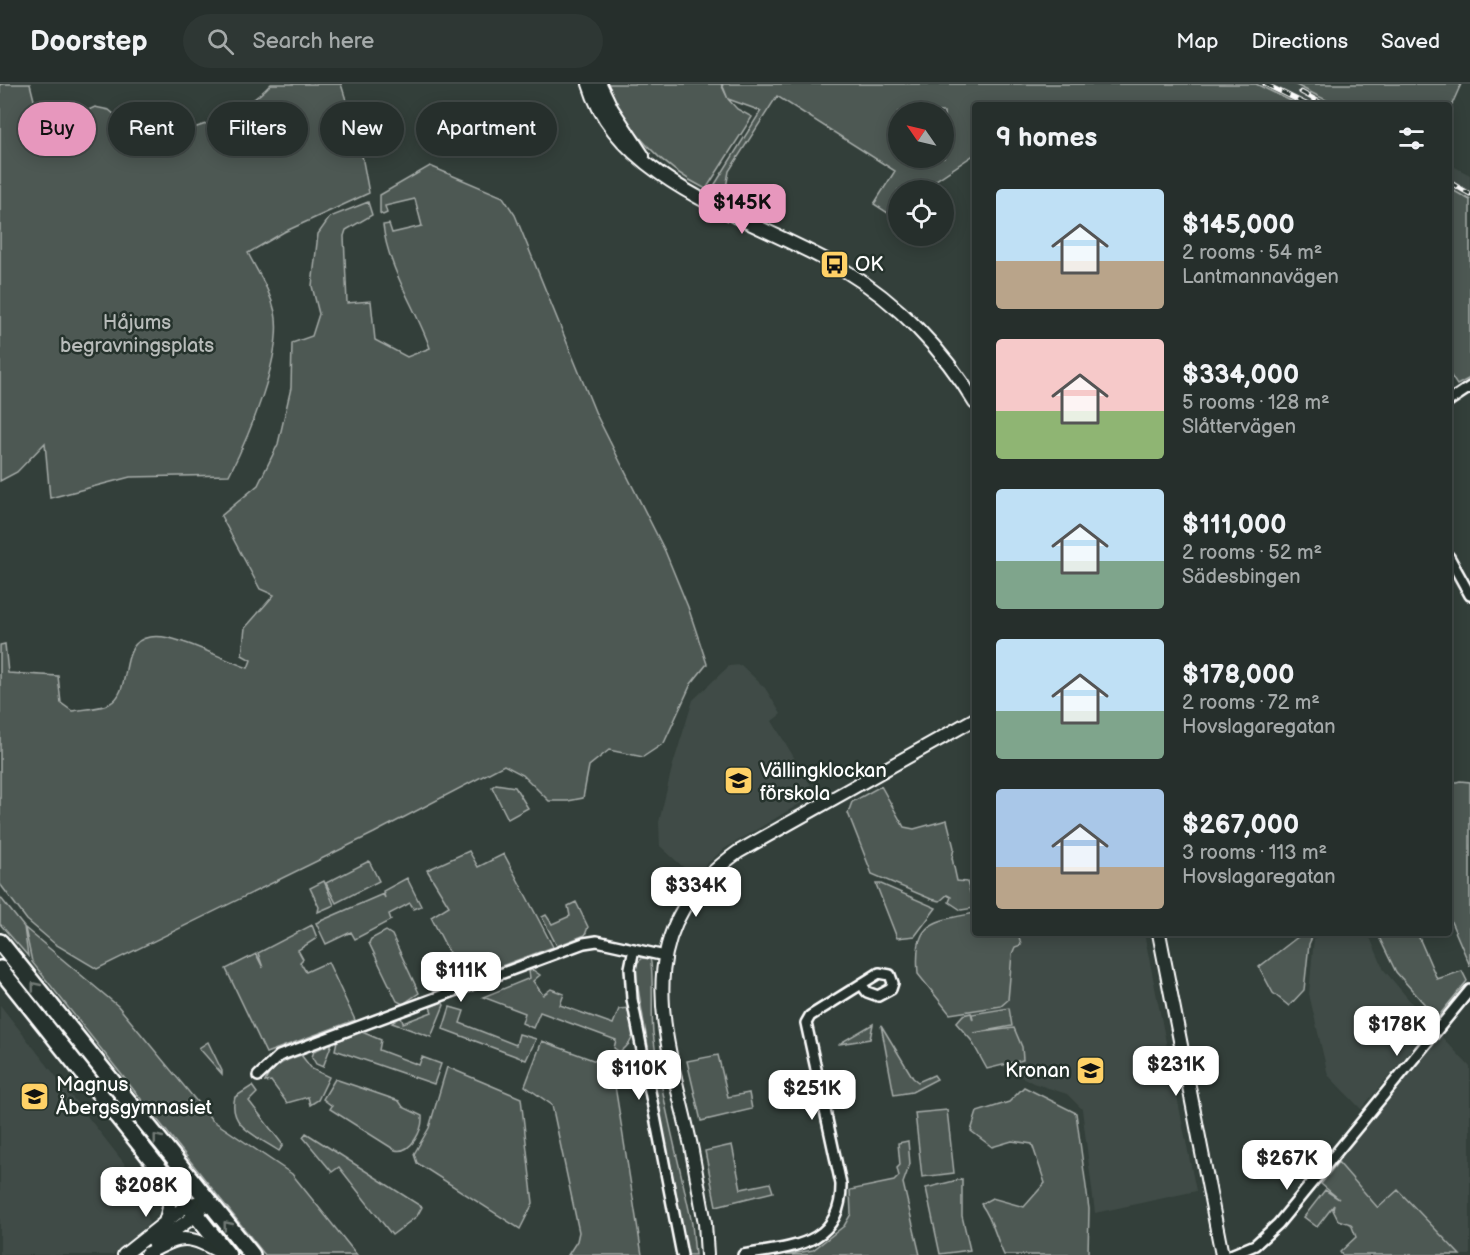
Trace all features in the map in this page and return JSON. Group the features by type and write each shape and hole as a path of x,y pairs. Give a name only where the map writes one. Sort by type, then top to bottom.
{"highway":[{"path":"0,942 252,1255"},
{"path":"0,969 226,1255"}],"street":[{"path":"589,84 592,94 631,151 684,190 801,246 872,289 901,313 944,358 972,399"},
{"path":"600,84 612,109 646,162"},
{"path":"1452,399 1470,387"},
{"path":"1452,563 1470,596"},
{"path":"707,1255 705,1223 697,1179 663,1016 661,991 665,956 671,934 686,905 719,866 788,823 972,721"},
{"path":"1160,936 1222,1255"},
{"path":"258,1076 279,1056 584,943 597,941 665,956"},
{"path":"634,949 630,968 632,999 682,1255"},
{"path":"744,1255 809,1242 835,1219 840,1208 841,1184 806,1023 810,1016 862,985"},
{"path":"1231,1255 1255,1245 1278,1224 1470,990"},
{"path":"165,1222 169,1208 168,1181"},
{"path":"145,1254 192,1210 207,1200"},
{"path":"124,1255 165,1222 192,1210"},
{"path":"145,1254 184,1238 196,1240 226,1255"}],"shaded area":[{"path":"1256,84 1294,84 1330,102 1293,102"},
{"path":"1452,166 1470,175 1470,200 1452,190"},
{"name":"Vällingklockan förskola","path":"741,665 765,688 781,714 772,721 816,794 724,849 693,876 660,846 659,822 672,768 693,700 729,666"},
{"name":"Kronan","path":"972,935 1145,936 1196,1191 1095,1213 1082,1109 1067,1094 1033,1083 986,1057 936,964"},
{"path":"1369,936 1384,970 1431,1026 1361,1109 1328,1075 1309,994 1314,938"},
{"name":"Magnus Åbergsgymnasiet","path":"0,1005 142,1186 149,1224 112,1255 0,1255"},
{"path":"1441,1036 1470,1067 1470,1255 1460,1255 1399,1190 1378,1208 1338,1162"}],"green space":[{"name":"Håjums begravningsplats","path":"0,84 30,84 34,102 18,102 18,156 96,156 96,107 108,110 108,156 195,156 195,127 207,123 207,156 308,156 308,102 249,102 271,84 341,84 347,102 320,102 320,156 362,156 369,193 284,232 248,253 270,296 275,312 276,330 274,350 263,395 229,475 130,477 50,498 45,443 17,472 0,481"},
{"path":"604,84 721,84 728,99 737,109 752,117 706,189 689,180 660,158 635,131"},
{"path":"722,84 1256,84 1293,102 972,102 972,156 954,168 954,102 888,102 888,167 777,96 729,171 725,193 721,196 712,192 761,111 728,99"},
{"path":"1294,84 1461,84 1452,104 1452,102 1330,102"},
{"path":"430,166 503,197 515,215 596,414 665,551 688,607 707,664 691,684 664,743 643,757 609,750 589,766 583,798 549,801 523,775 504,765 374,833 97,969 55,944 27,920 0,884 0,645 5,644 8,673 58,676 61,703 72,711 105,706 117,697 132,650 139,641 151,637 179,641 248,668 251,660 242,655 245,628 274,595 260,589 221,516 258,485 278,444 291,388 292,343 312,336 319,314 312,286 318,234 330,217 368,202 372,215 346,230 344,236 347,303 371,301 375,340 407,357 430,348 396,273 383,225 389,224 392,233 422,226 415,199 385,206 387,213 383,215 380,213 380,195"},
{"path":"890,168 954,168 936,180 889,180 895,171"},
{"path":"888,182 888,213 874,204"},
{"path":"1452,190 1470,200 1470,378 1457,385 1452,378"},
{"path":"1470,782 1470,966 1452,924 1452,783"},
{"path":"496,784 515,787 528,808 508,819 492,787"},
{"path":"881,786 904,827 914,829 947,820 954,848 952,858 957,881 967,882 972,898 972,908 961,910 949,902 951,897 947,895 940,901 931,899 872,874 848,813 852,802"},
{"path":"469,851 478,867 504,854 553,947 463,980 431,917 449,906 427,870"},
{"path":"369,861 379,881 336,903 326,883"},
{"path":"407,878 421,906 414,909 410,903 389,914 391,920 355,939 351,932 326,944 316,923 383,894 385,898 383,891"},
{"path":"324,881 334,905 318,912 319,907 310,888"},
{"path":"876,884 881,884 936,908 915,936 897,938"},
{"path":"0,897 24,927 28,956 0,924"},
{"path":"576,902 588,927 585,935 557,946 542,917 546,915 552,924 570,916 568,906"},
{"path":"972,914 972,936 1019,936 1021,945 1015,947 1012,954 1008,1000 1001,1006 950,1014 918,974 917,957 923,934 928,927 947,919"},
{"path":"312,925 317,938 298,950 303,959 300,962 306,972 328,962 355,1020 266,1053 226,969 256,954 263,968 258,953"},
{"path":"25,928 118,1006 212,1120 292,1174 357,1255 265,1255 32,962"},
{"path":"386,931 392,935 419,993 403,1004 397,1001 369,943 371,939"},
{"path":"1299,936 1313,936 1309,944 1304,990 1289,1006 1273,993 1259,967"},
{"path":"1378,936 1418,936 1437,979 1462,971 1467,981 1437,1018 1396,972"},
{"path":"643,958 650,959 651,964 652,1026 656,1057 692,1224 695,1255 684,1255 634,965"},
{"path":"533,970 540,975 533,981 543,995 551,989 564,994 560,1005 613,1024 619,1009 630,1008 633,1033 630,1043 620,1052 614,1048 616,1040 540,1012 533,1028 522,1023 525,1013 483,997 530,978 529,971"},
{"path":"442,1002 444,1005 431,1037 392,1023 401,1017 403,1023 432,1012 430,1007"},
{"path":"450,1007 464,1011 460,1023 516,1045 519,1034 536,1039 526,1060 443,1029"},
{"path":"1009,1008 1012,1026 974,1033 1014,1028 1022,1047 1023,1060 987,1069 971,1040 956,1023 963,1015 971,1013 973,1020 972,1014"},
{"path":"873,1024 870,1039 840,1044 842,1042"},
{"path":"881,1025 913,1078 918,1082 934,1075 937,1079 912,1092 894,1095"},
{"path":"362,1032 381,1040 379,1050 419,1065 422,1057 441,1064 434,1084 335,1050 337,1041"},
{"path":"542,1041 612,1067 642,1255 568,1255 577,1241 579,1232 552,1105 525,1086"},
{"path":"208,1042 222,1071 222,1074 199,1048"},
{"path":"332,1043 323,1067 316,1064 312,1057 314,1051"},
{"path":"1171,1053 1176,1081 1165,1079 1161,1066 1164,1056"},
{"path":"301,1055 312,1069 329,1077 318,1100 310,1105 308,1097 287,1103 271,1081 265,1082 275,1068"},
{"path":"718,1055 728,1097 749,1093 752,1109 701,1121 687,1061"},
{"path":"447,1067 521,1098 533,1203 520,1229 417,1163 414,1154 429,1128"},
{"path":"335,1079 399,1101 403,1107 422,1116 418,1134 411,1145 395,1150 330,1109 332,1106 323,1099"},
{"path":"252,1086 257,1093 249,1101 283,1145 279,1151 246,1130 236,1116 235,1097"},
{"path":"1024,1087 1076,1113 1089,1209 1088,1255 1004,1255 992,1223 981,1204 992,1198 1024,1207 1045,1183 1032,1144 1012,1141 992,1147 971,1131 977,1112 1009,1102"},
{"path":"947,1110 954,1173 922,1177 915,1113"},
{"path":"306,1133 422,1207 417,1216 392,1235 339,1167 332,1172 303,1137"},
{"path":"908,1141 910,1164 903,1183 920,1255 786,1255 813,1250 844,1226 851,1214 850,1190 894,1181 899,1176 898,1143"},
{"path":"732,1145 741,1189 770,1183 773,1192 716,1206 705,1151"},
{"path":"1338,1162 1378,1208 1398,1190 1460,1255 1342,1255 1340,1252 1356,1237 1351,1224 1338,1220 1333,1210 1334,1205 1317,1227 1304,1217 1325,1190 1339,1199 1321,1184"},
{"path":"962,1179 962,1216 970,1250 940,1254 926,1188"}],"railway":[{"path":"1265,84 1302,102"},
{"path":"1301,92 1319,102"},
{"path":"1452,184 1470,194"}],"place":[{"name":"OK","path":"834,264"},
{"name":"Vällingklockan förskola","path":"739,781"},
{"name":"Kronan","path":"1091,1070"},
{"name":"Magnus Åbergsgymnasiet","path":"35,1096"}]}
